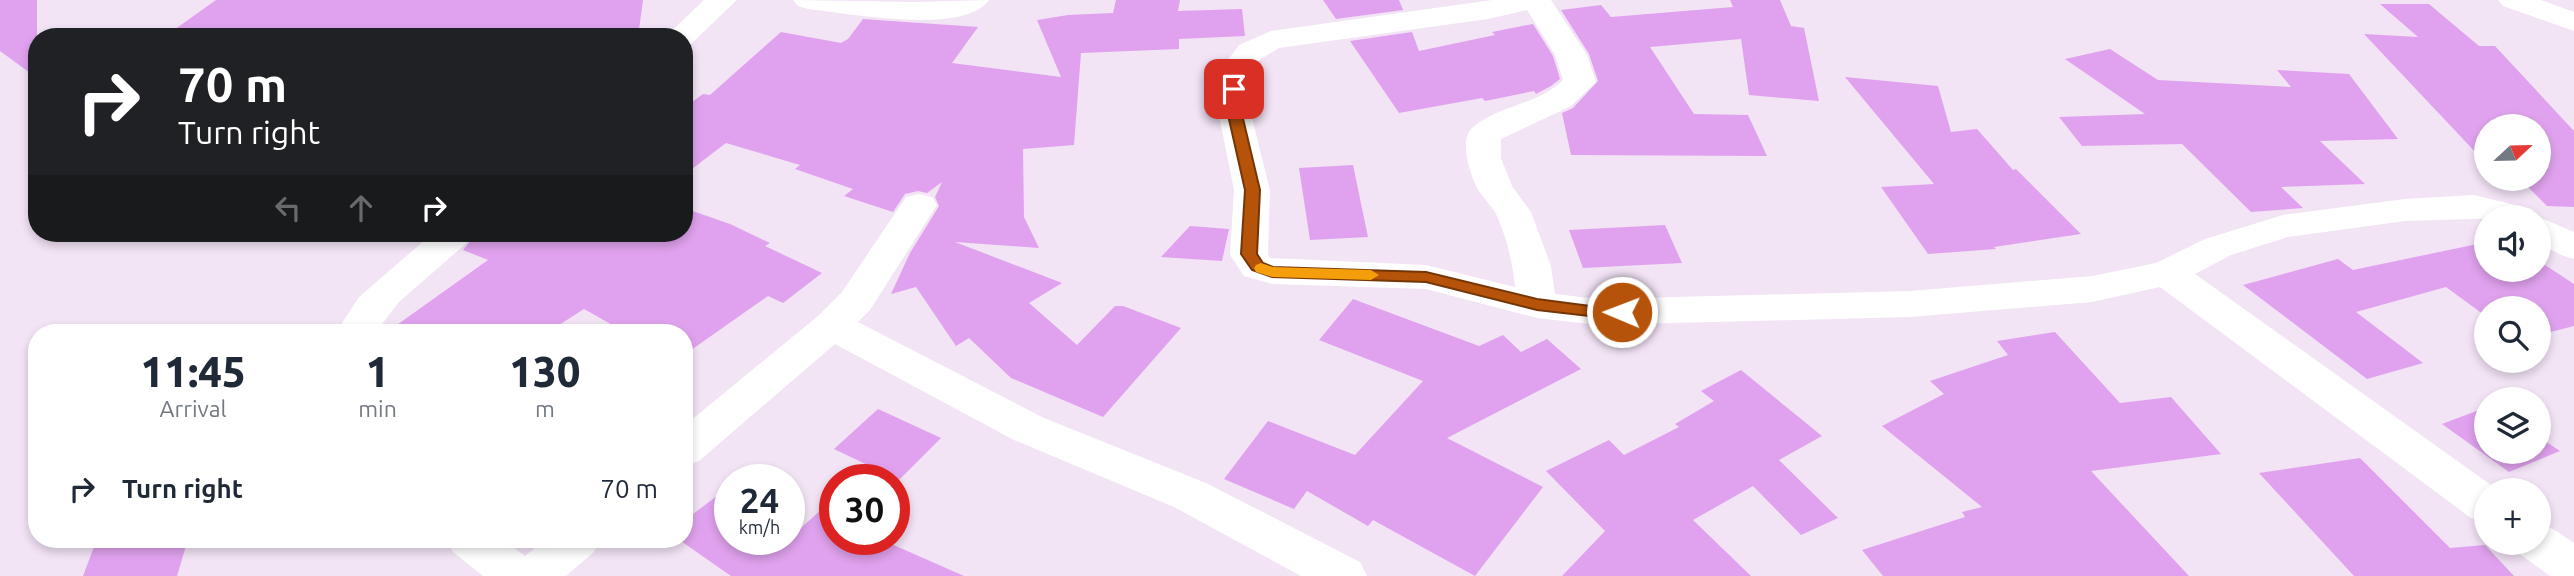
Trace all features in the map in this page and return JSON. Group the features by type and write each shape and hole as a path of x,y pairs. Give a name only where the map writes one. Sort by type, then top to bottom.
{"street":[{"path":"690,28 722,0"},
{"path":"808,0 942,10 974,0"},
{"path":"1531,0 1488,10 1271,40 1250,52 1236,72 1233,106 1252,190 1249,254 1257,267 1272,272 1426,277 1537,305 1598,312 1910,304 2092,289 2167,273 2218,247 2283,226 2404,210 2474,206"},
{"path":"1536,0 1572,55 1580,82 1572,92 1554,102 1498,124 1484,135 1484,158 1495,188 1513,212 1517,223 1532,265 1537,305"},
{"path":"2513,0 2574,22"},
{"path":"693,442 832,326 856,301 919,205"},
{"path":"2551,235 2574,247"},
{"path":"359,324 380,300 446,242"},
{"path":"2167,273 2474,497"},
{"path":"832,326 1029,429 1189,495 1343,576"},
{"path":"480,548 516,576"},
{"path":"534,576 567,548"},
{"path":"2551,552 2574,568"}],"building":[{"path":"0,0 37,0 37,28 28,28 28,71 0,51"},
{"path":"216,0 643,0 639,28 177,28"},
{"path":"1116,0 1180,0 1178,11 1242,9 1245,36 1179,39 1179,49 1081,53 1074,145 1023,149 1024,217 1039,248 955,242 1062,283 1029,303 1077,345 1115,306 1123,306 1181,328 1103,417 1011,378 969,338 956,346 916,287 891,294 910,253 939,206 935,197 942,182 927,193 918,191 905,194 893,212 844,196 853,189 795,169 800,165 726,143 693,168 693,101 703,94 710,95 781,32 841,43 848,39 863,19 978,27 952,63 1061,77 1037,20 1068,15 1113,13"},
{"path":"1323,0 1399,0 1403,10 1336,19"},
{"path":"1730,0 1780,0 1791,26 1804,28 1819,101 1749,95 1741,39 1650,47 1694,114 1748,115 1767,156 1571,155 1562,113 1573,108 1598,81 1589,54 1561,10 1601,5 1611,17 1733,7"},
{"path":"2380,4 2429,4 2479,46 2495,46 2574,131 2574,207 2546,205 2532,191 2552,191 2552,114 2474,114 2474,151 2364,34 2418,37"},
{"path":"1533,24 1553,56 1560,79 1551,86 1536,94 1534,91 1485,101 1482,98 1399,113 1350,41 1412,32 1419,51"},
{"path":"2110,49 2158,80 2291,87 2277,70 2349,74 2398,139 2320,141 2365,184 2281,187 2303,208 2251,212 2182,144 2082,146 2059,117 2145,114 2065,59"},
{"path":"1845,77 1938,86 1951,132 1977,129 2013,170 2016,169 2081,234 1994,247 1996,249 1928,254 1881,187 1934,184"},
{"path":"1353,165 1368,237 1310,240 1299,168"},
{"path":"693,211 730,224 770,243 765,246 822,273 783,303 768,296 693,349 693,324 611,324 584,309 561,324 398,324 488,260 463,250 470,242 693,242"},
{"path":"1665,225 1682,263 1583,268 1569,230"},
{"path":"1190,226 1229,229 1222,261 1161,257"},
{"path":"2474,245 2474,282 2551,282 2551,269 2574,284 2574,326 2551,332 2551,296 2474,296 2474,307 2446,287 2356,312 2423,363 2367,379 2243,285 2338,259 2353,270"},
{"path":"1353,299 1479,346 1503,335 1521,352 1547,339 1581,369 1447,438 1543,487 1475,576 1373,520 1368,526 1307,491 1294,509 1224,479 1268,421 1355,455 1423,381 1319,340"},
{"path":"2055,332 2120,403 2171,397 2221,454 2091,471 2189,576 1883,576 1862,550 1965,517 1962,512 1982,507 1882,426 1944,394 1930,381 2008,355 1997,341"},
{"path":"1741,370 1822,436 1779,460 1838,518 1801,535 1753,486 1693,520 1751,576 1562,576 1605,531 1546,471 1609,440 1624,455 1679,427 1675,424 1714,401 1701,391"},
{"path":"878,409 941,438 910,469 910,464 865,464 834,449"},
{"path":"2474,412 2474,447 2442,424"},
{"path":"2551,445 2560,451 2551,455"},
{"path":"2360,458 2450,548 2474,546 2474,555 2494,555 2514,576 2354,576 2259,473"},
{"path":"2498,464 2528,464 2509,472"},
{"path":"714,498 714,555 805,555 805,524 819,512 819,555 910,555 910,552 964,576 731,576 691,548 693,548 693,514"},
{"path":"94,548 185,548 177,576 83,576"}],"slow traffic":[{"path":"1261,268 1272,272 1371,275"}],"route":[{"path":"1234,89 1233,106 1252,190 1249,254 1257,267 1272,272 1426,277 1537,305 1622,312"}]}
